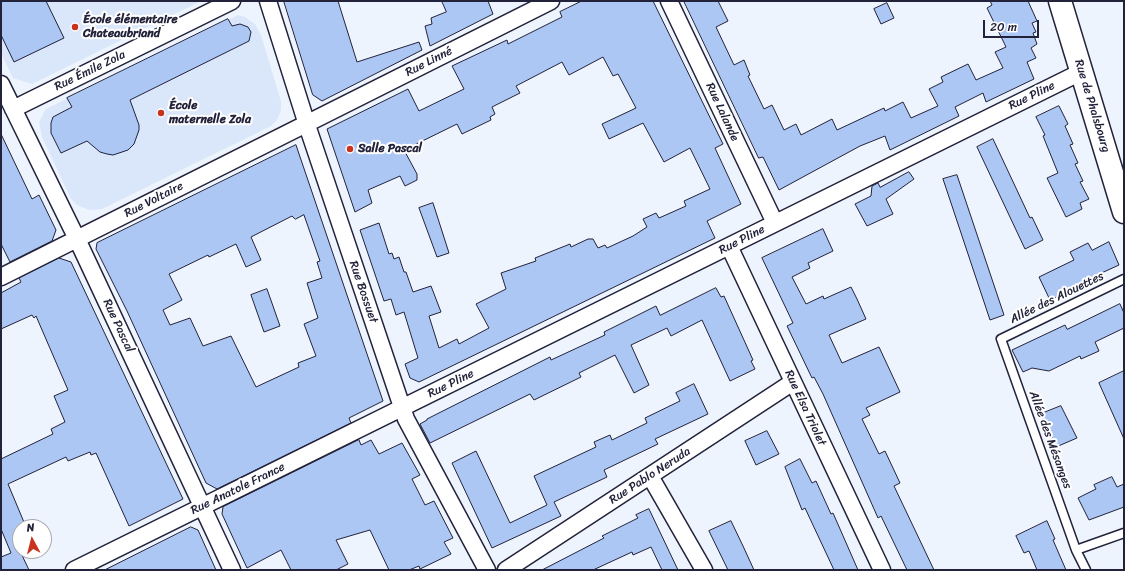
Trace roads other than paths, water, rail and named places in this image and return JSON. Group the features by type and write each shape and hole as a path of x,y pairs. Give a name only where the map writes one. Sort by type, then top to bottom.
{"street":[{"name":"Rue Émile Zola","path":"13,110 232,1"},
{"name":"Rue Bossuet","path":"268,1 402,408 415,438 487,570"},
{"name":"Rue Linné","path":"307,123 552,1"},
{"name":"Rue Lalande","path":"669,1 775,223"},
{"name":"Rue de Phalsbourg","path":"1060,1 1124,212"},
{"name":"Rue Pline","path":"402,408 1081,72"},
{"name":"Rue Pascal","path":"1,84 77,239 232,570"},
{"name":"Rue Voltaire","path":"1,277 307,123"},
{"name":"Rue Elsa Triolet","path":"729,246 882,570"},
{"name":"Rue Pablo Neruda","path":"506,570 793,382"},
{"name":"Rue Anatole France","path":"74,570 402,408"},
{"path":"650,476 704,570"}],"lane":[{"name":"Allée des Alouettes","path":"1001,339 1124,279"},
{"name":"Allée des Mésanges","path":"1001,339 1076,550 1086,570"},
{"path":"1076,550 1124,533"}],"place":[{"name":"École élémentaire Chateaubriand","path":"75,27"},
{"name":"École maternelle Zola","path":"161,113"},
{"name":"Salle Pascal","path":"350,149"}]}
